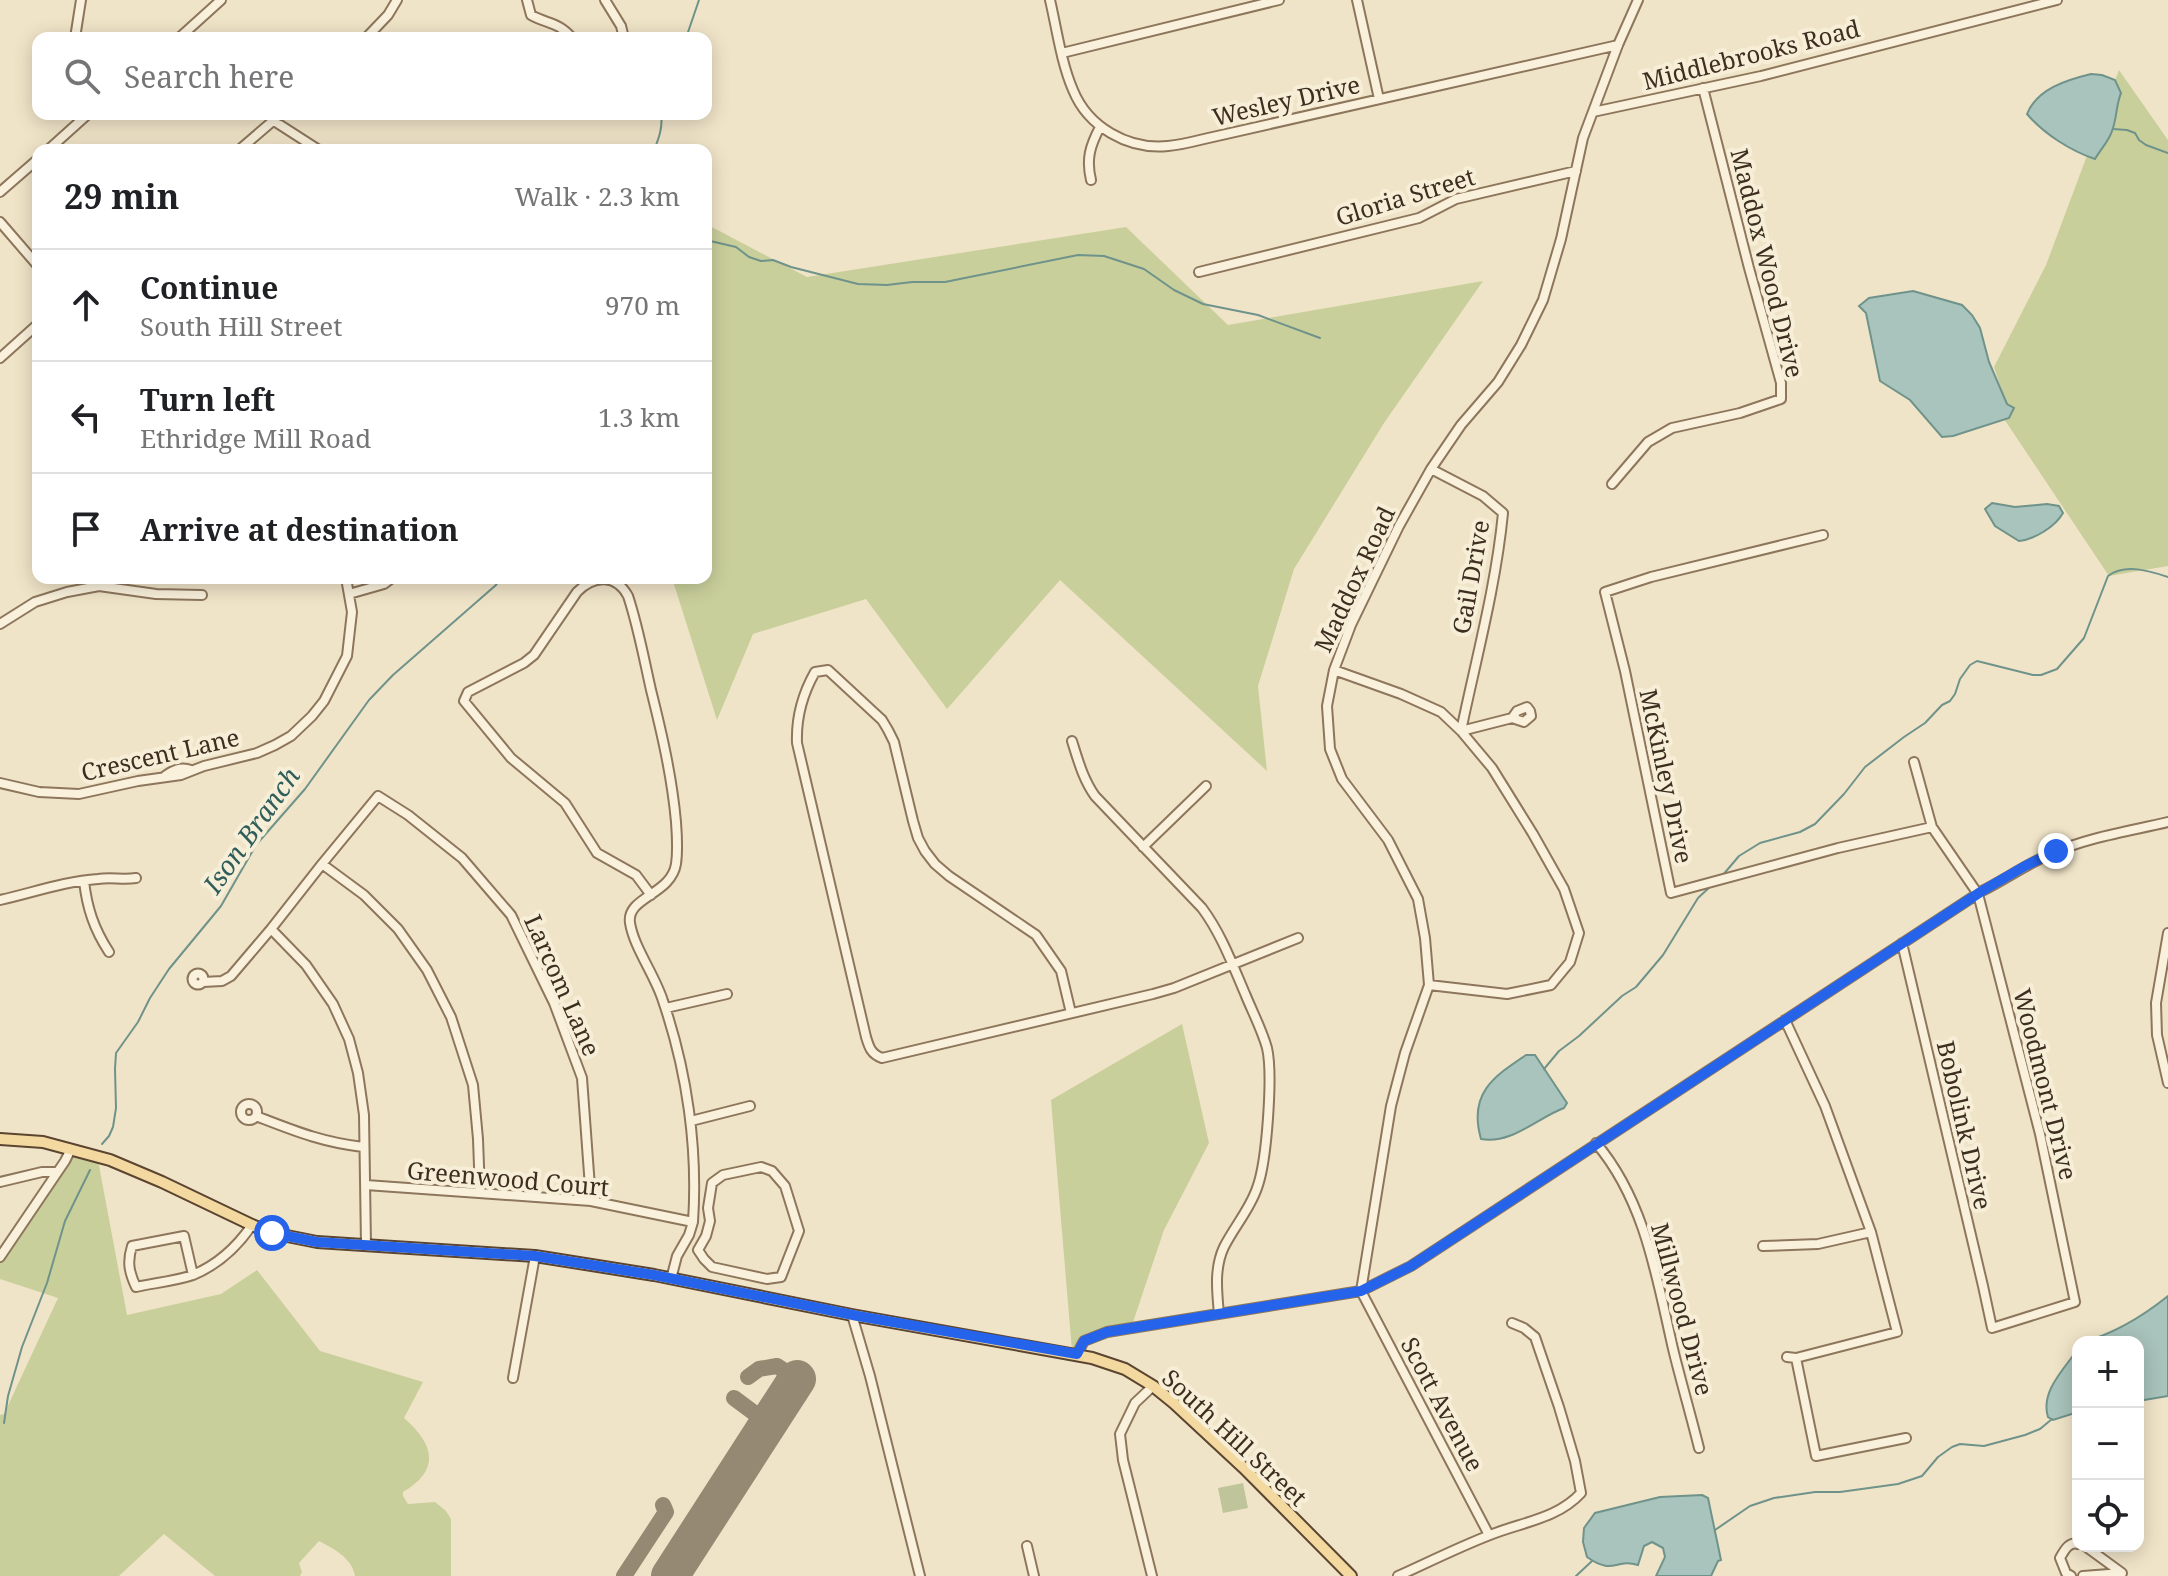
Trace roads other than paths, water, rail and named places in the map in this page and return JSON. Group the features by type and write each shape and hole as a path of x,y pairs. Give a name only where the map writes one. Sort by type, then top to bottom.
{"main road":[{"name":"South Hill Street","path":"0,1139 43,1142 138,1171 272,1233 317,1242 535,1256 1077,1354 1125,1369 1153,1386 1211,1437 1351,1576"}],"street":[{"path":"76,32 81,0"},
{"path":"186,32 221,0"},
{"path":"372,32 397,0"},
{"path":"527,0 531,15 554,22 567,32"},
{"path":"605,0 622,32"},
{"name":"Wesley Drive","path":"1050,0 1067,73 1078,100 1100,127 1118,138 1166,146 1618,45"},
{"path":"1062,53 1279,0"},
{"path":"1357,0 1379,99"},
{"name":"Maddox Road","path":"1361,1291 1391,1106 1405,1053 1429,985 1418,899 1388,840 1342,779 1330,749 1327,706 1334,670 1351,625 1399,526 1431,469 1461,425 1498,382 1543,300 1561,239 1583,138 1638,0"},
{"name":"Middlebrooks Road","path":"1593,112 1776,72 2057,0"},
{"name":"Maddox Wood Drive","path":"1612,484 1648,442 1672,428 1740,413 1781,399 1781,383 1703,88"},
{"path":"55,144 81,120"},
{"path":"246,144 274,121 310,144"},
{"path":"1091,180 1087,159 1100,127"},
{"path":"0,192 32,164"},
{"name":"Gloria Street","path":"1199,272 1419,218 1456,199 1576,171"},
{"path":"0,222 32,259"},
{"path":"0,358 32,329"},
{"name":"Gail Drive","path":"1431,469 1483,496 1503,513 1461,731"},
{"name":"McKinley Drive","path":"1823,535 1651,577 1605,592 1625,671 1671,893 1838,848 1932,827"},
{"name":"Crescent Lane","path":"0,783 39,792 79,794 181,775 257,753 291,736 312,716 331,690 347,656 352,612 347,584"},
{"path":"349,594 384,584"},
{"path":"585,584 534,655 472,689 464,698 466,705 499,746 565,803 592,848 601,857 624,866 636,875 651,895"},
{"path":"617,584 626,591 631,604 671,776 676,833 674,870 669,881 635,905 630,920 666,1008 691,1121 693,1222 677,1256 671,1279"},
{"path":"0,624 35,602 99,586 156,594 202,595"},
{"path":"1071,1013 1061,971 1036,935 949,876 925,851 913,821 894,742 882,720 828,670 815,672 802,700 797,743 869,1049 875,1056 882,1058 1071,1013 1174,988 1298,938"},
{"path":"1334,670 1441,712 1461,731 1492,768 1533,834 1564,889 1579,933 1570,962 1551,985 1507,994 1429,985"},
{"path":"1461,731 1512,718"},
{"path":"1072,741 1087,785 1095,796 1213,923 1268,1050 1264,1163 1256,1192 1223,1250 1216,1287 1219,1314"},
{"path":"1914,762 1932,827 1978,894"},
{"path":"1143,847 1206,786"},
{"name":"Larcom Lane","path":"322,864 378,796 408,815 462,858 511,915 554,1003 582,1078 591,1201"},
{"path":"1077,1354 1084,1341 1107,1332 1361,1291 1411,1266 1902,943 2025,866 2056,851 2103,836 2168,822"},
{"path":"203,982 222,981 231,976 322,864 364,895 398,929 427,970 451,1017 473,1085 480,1193"},
{"path":"0,900 101,878 136,878"},
{"path":"84,881 87,907 96,932 109,952"},
{"name":"Woodmont Drive","path":"1978,894 2040,1134 2075,1302 1992,1328 1989,1317"},
{"path":"271,929 306,965 333,1004 349,1039 364,1115 366,1245"},
{"path":"2168,933 2156,1003 2157,1035 2168,1083"},
{"name":"Bobolink Drive","path":"1902,943 1989,1317"},
{"path":"666,1008 727,994"},
{"path":"1785,1020 1825,1106 1871,1232 1897,1332 1792,1358 1816,1456 1906,1438"},
{"path":"691,1121 750,1106"},
{"path":"256,1116 312,1138 363,1147"},
{"name":"Millwood Drive","path":"1596,1143 1611,1160 1632,1200 1650,1247 1699,1448"},
{"path":"0,1257 71,1149"},
{"path":"761,1167 772,1171 785,1186 799,1231 781,1277 767,1279 712,1267 698,1250 710,1221 708,1208 712,1183 723,1175 761,1167"},
{"path":"0,1182 42,1172 56,1172"},
{"name":"Greenwood Court","path":"366,1185 591,1201 693,1222"},
{"path":"193,1275 184,1236 132,1246 128,1258 129,1274 136,1287 193,1275 226,1255 252,1225"},
{"path":"1763,1246 1818,1244 1871,1232"},
{"path":"513,1378 535,1256"},
{"path":"761,1297 767,1279"},
{"name":"Scott Avenue","path":"1361,1291 1489,1535"},
{"path":"852,1315 920,1576"},
{"path":"1398,1576 1489,1535 1558,1512 1581,1493 1575,1461 1545,1361 1535,1337 1512,1323"},
{"path":"1152,1576 1123,1460 1120,1434 1135,1403 1153,1386"},
{"path":"2071,1576 2066,1573 2060,1558 2072,1544"},
{"path":"1027,1546 1034,1576"},
{"path":"2093,1552 2124,1574"},
{"path":"2083,1576 2124,1574"}],"water":[{"path":"2091,74 2115,80 2121,93 2111,135 2095,159 2058,141 2027,114 2045,92"},
{"path":"1913,291 1962,305 1972,315 1980,328 1989,362 2007,404 2014,408 2009,418 1942,437 1910,400 1880,381 1866,313 1859,306 1869,298"},
{"path":"1992,503 2015,507 2047,504 2059,506 2063,513 2044,532 2019,541 1995,526 1985,509"},
{"path":"1526,1055 1535,1055 1567,1103 1564,1108 1514,1134 1492,1140 1481,1139 1478,1110 1486,1088"},
{"path":"2168,1296 2168,1396 2144,1400 2144,1336 2100,1336 2127,1324"},
{"path":"2072,1357 2072,1414 2053,1420 2048,1417 2047,1399"},
{"path":"1702,1495 1708,1498 1721,1560 1711,1576 1656,1576 1665,1557 1663,1548 1652,1542 1644,1546 1638,1565 1624,1563 1609,1566 1587,1557 1583,1542 1584,1528 1595,1513 1660,1497"}],"waterway":[{"name":"Ison Branch","path":"688,32 699,0"},
{"name":"Ison Branch","path":"656,144 661,120"},
{"path":"2113,129 2135,133 2146,145 2168,153"},
{"path":"712,241 736,247 761,261 773,260 858,284 945,282 1078,255 1104,256 1144,269 1174,290 1203,304 1258,315 1320,338"},
{"path":"1722,876 1739,856 1760,843 1800,832 1815,824 1865,767 1950,701 1970,665 1977,661 2033,675 2057,669 2084,638 2108,576 2130,569 2168,577"},
{"name":"Ison Branch","path":"102,1144 113,1127 116,1108 116,1053 169,969 221,906 256,845 305,789 369,700 497,584"},
{"path":"1544,1069 1559,1051 1636,987 1663,955 1698,898 1712,885"},
{"name":"Ison Branch","path":"4,1423 22,1347 47,1283 65,1221 90,1170"},
{"path":"1715,1530 1750,1506 1774,1498 1898,1484 1922,1476 1938,1457 1952,1447 1960,1444 1984,1446 2025,1435 2040,1429 2052,1419"},
{"path":"1576,1576 1592,1561"}]}
